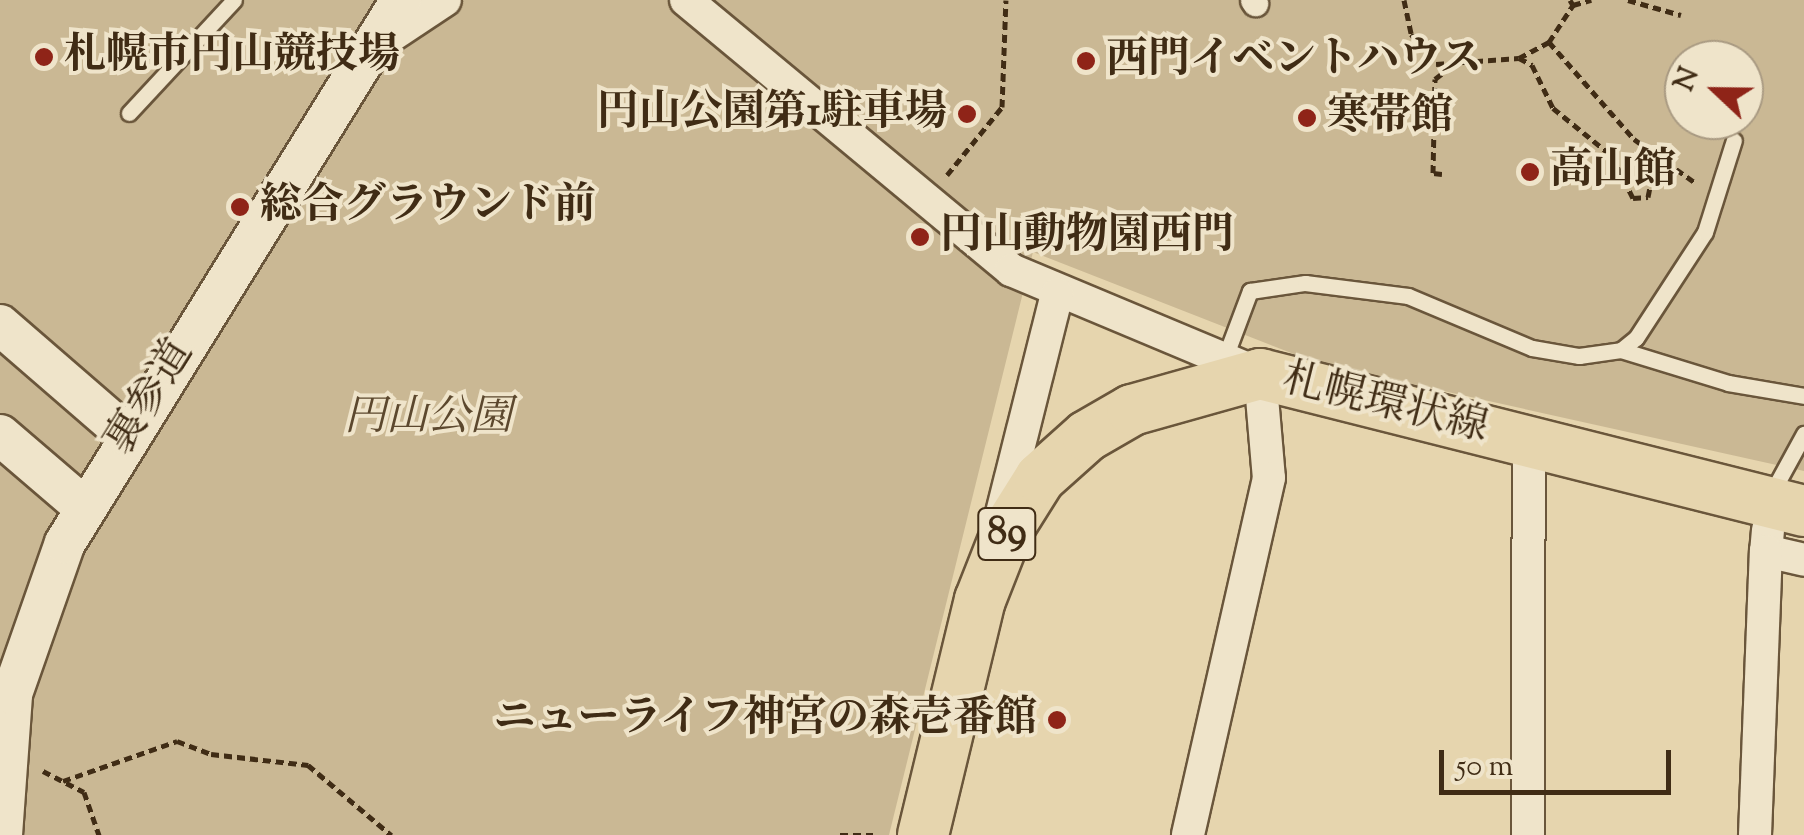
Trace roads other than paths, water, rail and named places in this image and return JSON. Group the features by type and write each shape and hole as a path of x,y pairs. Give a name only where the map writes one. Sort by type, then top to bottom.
{"main road":[{"name":"札幌環状線","path":"923,835 980,600 1008,529 1040,478 1086,436 1132,410 1242,367 1339,399 1530,439 1792,502"}],"street":[{"name":"裏参道","path":"2,835 6,691 40,600 84,508 127,435 401,0"},
{"path":"374,47 445,0"},
{"path":"662,0 692,7 1010,270 1057,294 1242,367 1268,478 1188,835"},
{"path":"980,600 1057,294"},
{"path":"0,326 127,435"},
{"path":"0,435 84,508"},
{"path":"1528,835 1530,439"},
{"path":"1755,835 1766,551 1792,502"},
{"path":"1766,551 1804,560"}],"lane":[{"path":"129,113 234,0"},
{"path":"1620,350 1636,338 1673,286 1715,209 1734,140"},
{"path":"1242,367 1250,291 1305,283 1408,296 1532,348 1579,356 1620,350 1728,383 1804,396"},
{"path":"1792,502 1804,434"}],"place":[{"name":"札幌市円山競技場","path":"44,57"},
{"name":"西門イベントハウス","path":"1086,61"},
{"name":"円山公園第1駐車場","path":"967,114"},
{"name":"寒帯館","path":"1307,118"},
{"name":"高山館","path":"1530,172"},
{"name":"総合グラウンド前","path":"240,207"},
{"name":"円山動物園西門","path":"920,237"},
{"name":"ニューライフ神宮の森壱番館","path":"1057,720"}],"park label":[{"name":"円山公園","path":"428,419"}]}
